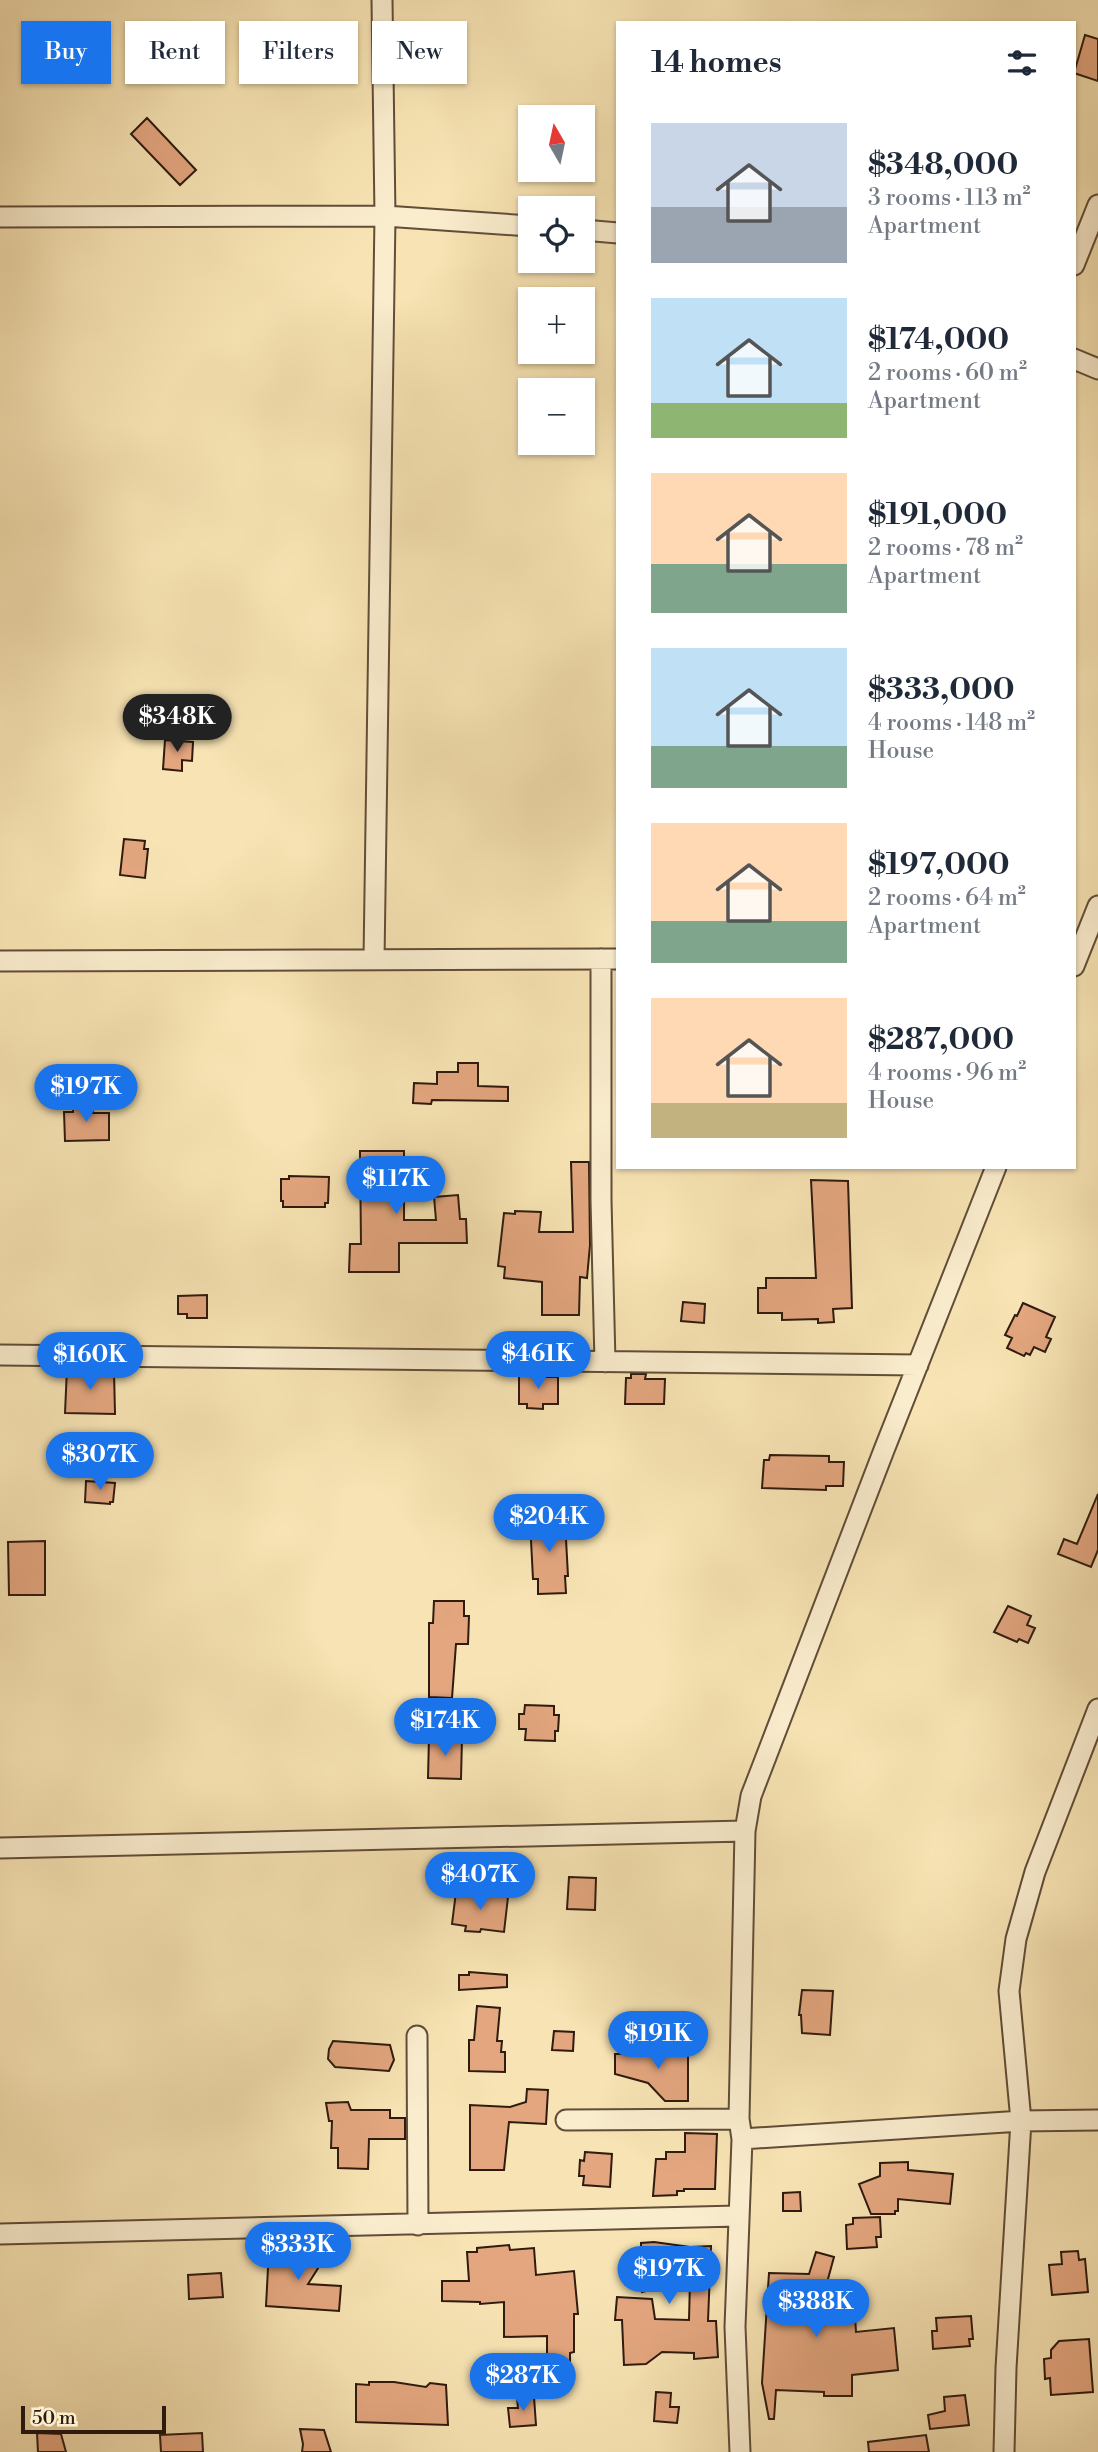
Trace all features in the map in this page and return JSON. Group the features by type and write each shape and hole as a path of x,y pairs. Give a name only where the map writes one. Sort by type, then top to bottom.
{"street":[{"path":"374,960 386,216 382,0"},
{"path":"1076,260 1098,205"},
{"path":"0,217 386,216 518,225"},
{"path":"595,231 616,233"},
{"path":"1076,360 1098,369"},
{"path":"1076,961 1098,906"},
{"path":"0,961 610,959 601,1200 606,1362"},
{"path":"740,2452 735,2327 745,1831 751,1796 995,1169"},
{"path":"0,1355 918,1365"},
{"path":"1004,2452 1006,2368 1021,2121 1009,1991 1017,1939 1035,1872 1098,1709"},
{"path":"0,1849 745,1831"},
{"path":"417,2036 418,2225"},
{"path":"566,2120 740,2129 1098,2120"},
{"path":"0,2234 738,2216"}],"building":[{"path":"1085,35 1098,39 1098,81 1076,74"},
{"path":"147,118 196,170 180,185 131,134"},
{"path":"165,740 193,742 192,761 182,760 182,771 163,769"},
{"path":"124,839 145,841 144,849 148,849 145,878 120,875"},
{"path":"458,1063 478,1063 478,1086 508,1087 508,1101 432,1100 431,1104 413,1103 414,1083 437,1084 437,1072 458,1072"},
{"path":"73,1103 93,1103 93,1113 109,1113 109,1140 65,1141 64,1112 73,1112"},
{"path":"360,1151 404,1151 404,1220 436,1220 434,1197 458,1195 460,1219 466,1219 467,1243 399,1243 399,1272 349,1272 350,1244 361,1244"},
{"path":"571,1162 589,1162 590,1245 587,1278 580,1277 579,1315 542,1315 542,1282 504,1278 505,1267 498,1266 504,1213 541,1212 539,1232 573,1232"},
{"path":"289,1176 329,1177 328,1203 325,1203 325,1207 283,1207 281,1179 289,1179"},
{"path":"811,1180 848,1181 852,1308 833,1309 834,1322 818,1323 818,1319 782,1320 782,1313 758,1313 758,1288 766,1288 766,1278 816,1278"},
{"path":"207,1295 207,1318 187,1318 187,1314 178,1314 178,1296"},
{"path":"683,1302 705,1304 704,1323 681,1321"},
{"path":"1023,1303 1055,1317 1046,1337 1051,1339 1045,1352 1034,1347 1030,1355 1026,1353 1024,1356 1007,1348 1012,1338 1005,1335"},
{"path":"67,1368 114,1371 115,1414 65,1413"},
{"path":"526,1373 558,1377 558,1404 543,1404 543,1409 527,1408 527,1404 519,1404 519,1376 526,1376"},
{"path":"631,1374 646,1374 645,1379 665,1379 664,1404 625,1404 626,1378 631,1378"},
{"path":"770,1455 829,1456 829,1462 844,1462 843,1486 826,1486 826,1490 762,1488 764,1460 769,1460"},
{"path":"86,1481 115,1483 113,1502 85,1502"},
{"path":"1098,1494 1098,1550 1091,1567 1058,1554 1064,1539 1077,1544"},
{"path":"560,1515 561,1521 565,1521 568,1576 565,1576 566,1593 538,1594 538,1579 533,1579 530,1521 536,1521 536,1516"},
{"path":"45,1541 45,1595 9,1595 8,1542"},
{"path":"434,1601 464,1601 464,1616 469,1616 468,1644 456,1644 452,1698 429,1697 429,1623 433,1623"},
{"path":"1008,1606 1031,1616 1027,1625 1035,1628 1028,1643 1019,1639 1017,1642 994,1632"},
{"path":"525,1705 554,1706 554,1715 559,1715 555,1741 525,1740 526,1729 519,1729 519,1714 524,1714"},
{"path":"429,1737 462,1738 461,1779 428,1778"},
{"path":"569,1877 596,1878 595,1910 567,1909"},
{"path":"456,1892 508,1897 504,1932 481,1929 480,1932 465,1931 466,1926 452,1924"},
{"path":"469,1972 507,1975 507,1987 459,1990 459,1975 469,1975"},
{"path":"802,1990 833,1991 830,2035 802,2033 799,2015"},
{"path":"477,2006 500,2008 497,2041 502,2041 501,2052 505,2052 505,2072 469,2071 469,2040 474,2040"},
{"path":"554,2031 574,2032 573,2051 552,2050"},
{"path":"333,2041 390,2045 394,2060 389,2071 335,2067 328,2059"},
{"path":"651,2049 688,2049 688,2101 665,2101 648,2083 615,2074 615,2054 651,2053"},
{"path":"527,2089 548,2090 546,2124 509,2122 504,2170 470,2170 470,2105 510,2107 526,2102"},
{"path":"348,2102 351,2110 390,2110 390,2118 405,2118 405,2139 369,2139 368,2169 338,2168 338,2148 331,2148 332,2121 329,2121 326,2103"},
{"path":"685,2133 717,2134 715,2189 684,2189 677,2191 677,2195 653,2196 656,2159 666,2159 666,2152 685,2152"},
{"path":"585,2152 612,2154 610,2187 583,2185 584,2176 579,2176 580,2160 584,2161"},
{"path":"908,2162 908,2170 953,2174 950,2204 898,2199 898,2211 895,2211 895,2214 871,2214 859,2184 880,2176 880,2163"},
{"path":"800,2192 801,2211 783,2211 783,2193"},
{"path":"880,2217 881,2237 876,2237 877,2247 847,2249 846,2225 853,2224 853,2218"},
{"path":"641,2243 690,2247 711,2246 708,2321 716,2321 718,2357 694,2359 694,2353 662,2352 646,2364 624,2365 622,2320 615,2320 617,2297 652,2299 655,2319 689,2320 690,2281 642,2292"},
{"path":"509,2245 510,2250 534,2248 536,2275 574,2271 578,2314 574,2314 574,2352 570,2353 570,2362 565,2362 566,2373 547,2375 547,2336 504,2337 504,2302 480,2304 442,2301 442,2281 469,2281 467,2252 477,2252 477,2248"},
{"path":"269,2249 316,2250 320,2265 308,2284 341,2286 339,2311 266,2306"},
{"path":"1078,2251 1079,2260 1085,2259 1088,2292 1052,2295 1049,2265 1062,2264 1061,2252"},
{"path":"816,2252 834,2257 828,2279 828,2318 855,2316 856,2332 894,2328 898,2370 852,2375 852,2396 824,2396 824,2392 776,2390 774,2419 769,2419 762,2383 769,2273 809,2274"},
{"path":"221,2273 223,2297 189,2299 188,2275"},
{"path":"971,2316 973,2339 969,2339 970,2346 933,2349 932,2331 937,2331 936,2318"},
{"path":"1089,2339 1093,2392 1051,2395 1050,2378 1045,2379 1044,2359 1051,2358 1051,2350 1059,2341"},
{"path":"369,2382 394,2382 426,2387 430,2383 446,2385 448,2425 356,2422 356,2384 369,2385"},
{"path":"656,2392 671,2393 670,2407 679,2407 677,2423 654,2421"},
{"path":"965,2395 969,2425 930,2429 928,2415 945,2411 944,2397"},
{"path":"534,2397 536,2425 510,2427 508,2408 518,2408 517,2398"},
{"path":"300,2429 324,2430 331,2452 302,2452"},
{"path":"37,2433 61,2434 66,2452 38,2452"},
{"path":"202,2433 203,2452 161,2452 160,2435"},
{"path":"926,2435 929,2452 869,2452 868,2442"}]}
